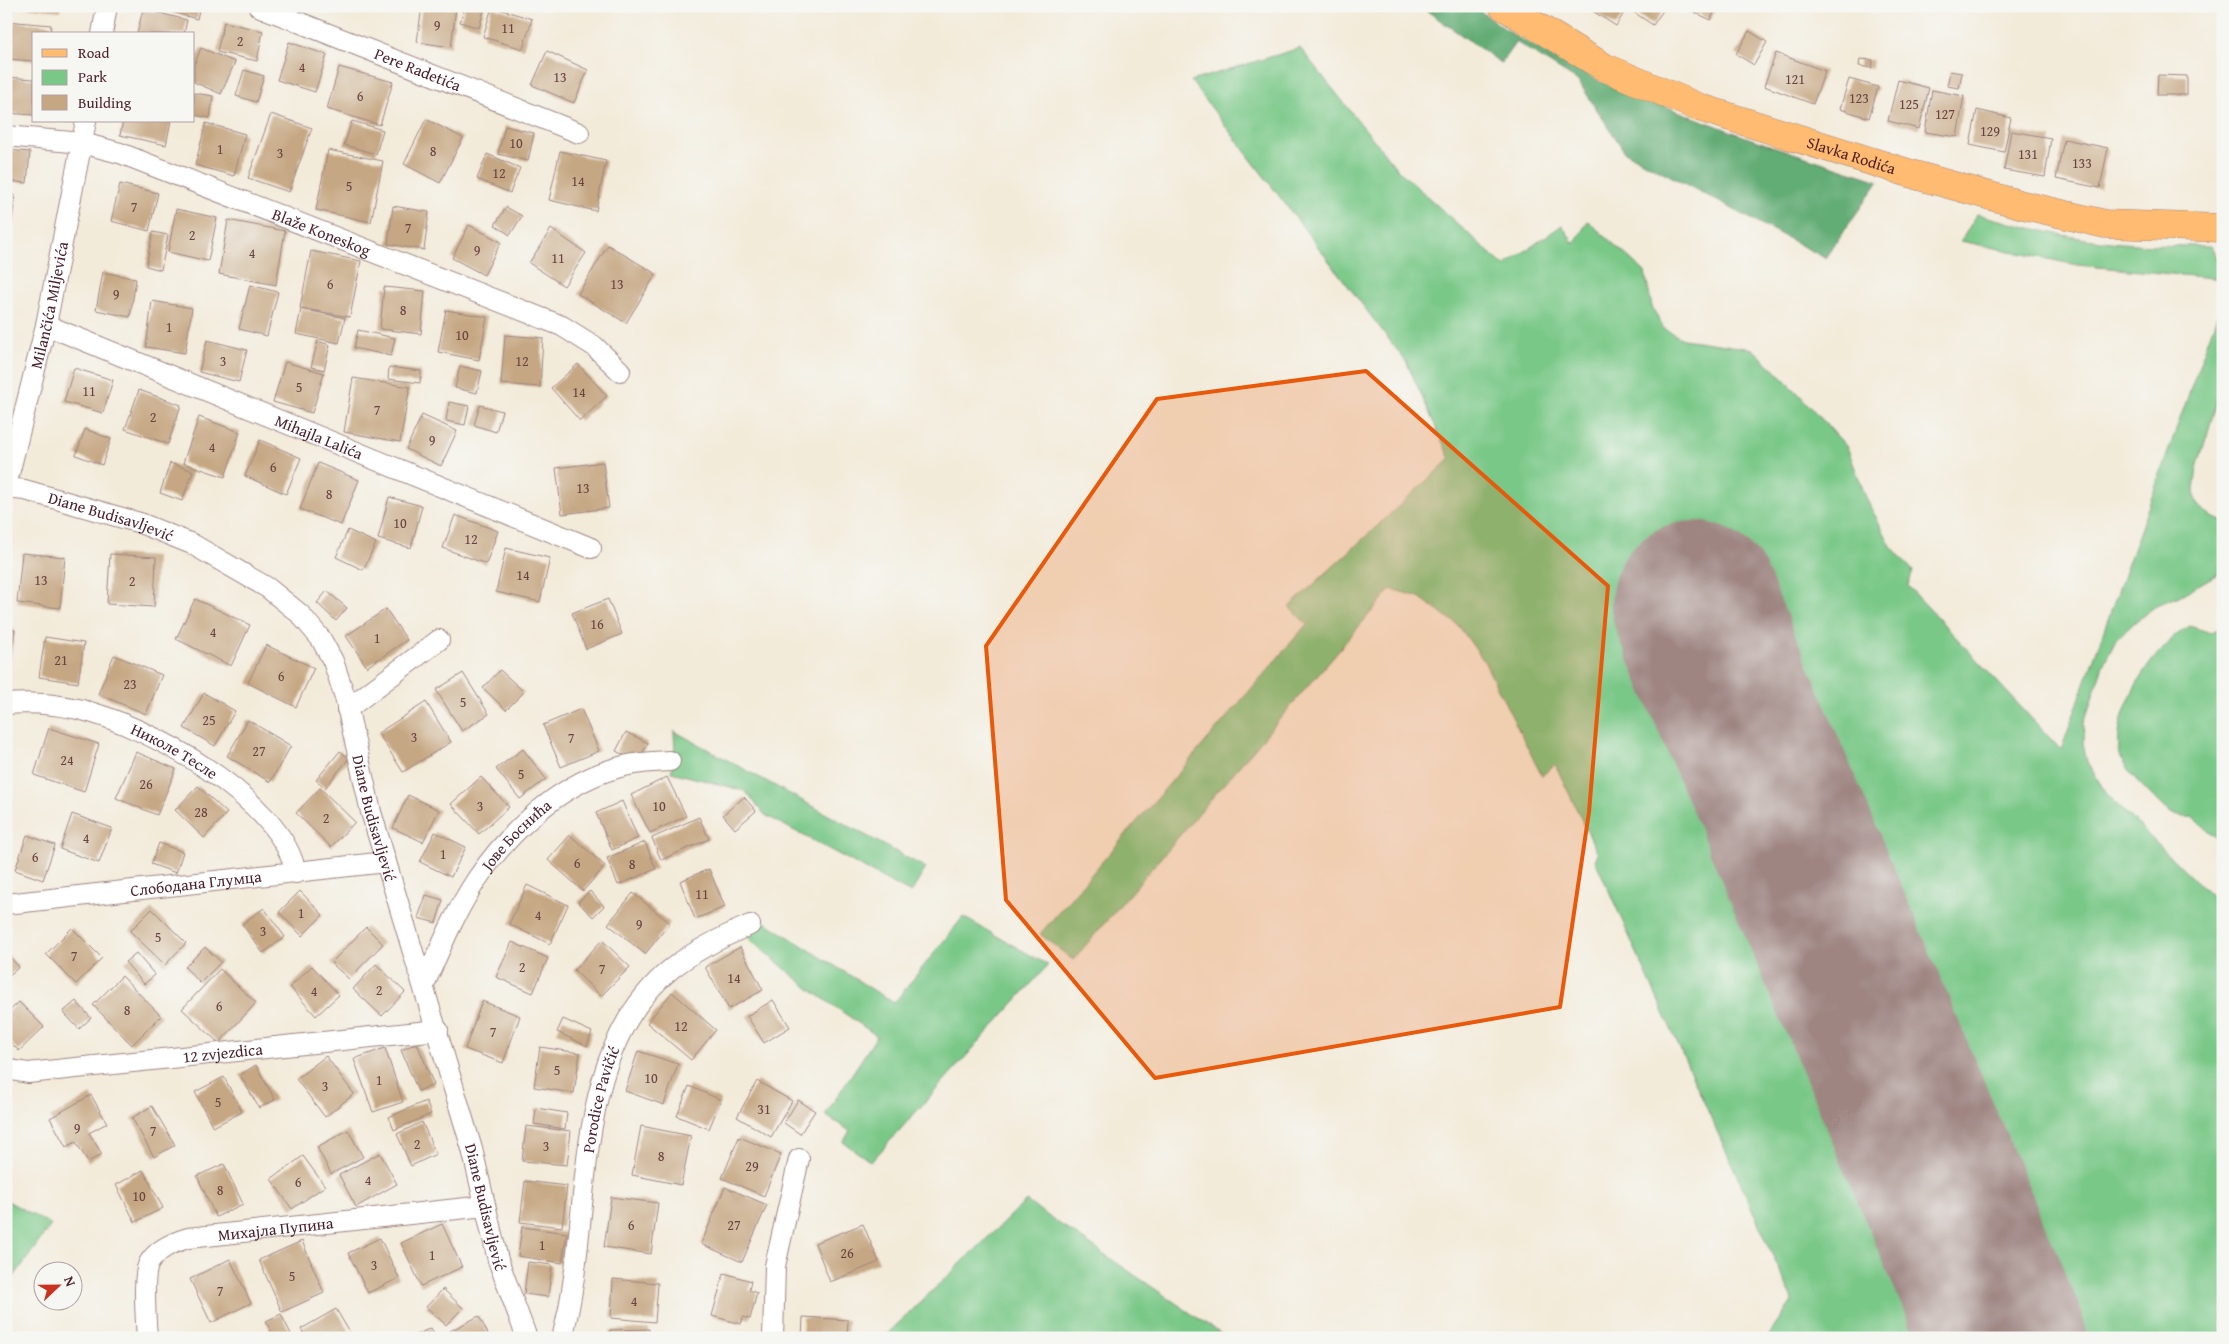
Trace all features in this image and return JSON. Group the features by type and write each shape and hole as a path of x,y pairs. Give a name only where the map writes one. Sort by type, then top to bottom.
{"main road":[{"name":"Slavka Rodića","path":"1503,6 1604,66 1698,107 1915,175 2023,205 2105,224 2223,228"}],"street":[{"path":"102,32 107,6"},
{"name":"Pere Radetića","path":"258,6 579,133"},
{"name":"Milančića Miljevića","path":"6,487 46,325 86,122"},
{"name":"Blaže Koneskog","path":"6,136 82,143 120,153 562,326 594,346 620,372"},
{"name":"Mihajla Lalića","path":"46,325 591,548"},
{"name":"Diane Budisavljević","path":"6,487 25,490 140,523 192,544 268,588 300,614 321,639 333,661 347,709 371,812 438,1030 472,1149 498,1260 527,1338"},
{"path":"347,709 438,640"},
{"name":"Николе Тесле","path":"6,704 41,704 79,709 117,721 166,743 218,777 257,809 279,833 287,847 296,873"},
{"name":"Јове Боснића","path":"424,985 453,922 476,880 500,849 525,823 557,798 610,770 640,763 670,761"},
{"name":"Слободана Глумца","path":"6,904 386,862"},
{"name":"Porodice Pavičić","path":"562,1338 574,1270 594,1119 604,1076 614,1045 630,1013 669,971 711,943 750,925"},
{"name":"12 zvjezdica","path":"6,1069 28,1073 438,1030"},
{"path":"773,1338 775,1266 799,1159"},
{"name":"Михајла Пупина","path":"147,1338 145,1288 149,1263 164,1248 176,1242 188,1238 485,1206"}],"highlighted area":[{"path":"1366,371 1608,586 1589,812 1560,1007 1155,1078 1006,900 986,646 1157,399"}],"green space":[{"path":"1420,6 1473,6 1515,36 1601,82 1754,140 1879,181 1825,258 1625,152 1578,81 1516,42 1501,63"},
{"path":"1300,48 1397,169 1504,266 1562,225 1574,244 1588,221 1645,272 1652,307 1663,328 1683,339 1753,349 1795,390 1847,447 1867,500 1891,546 1913,571 1908,586 2061,750 2223,299 2223,382 2197,468 2194,489 2195,499 2202,508 2210,516 2223,522 2223,571 2179,596 2157,605 2136,621 2115,641 2103,665 2084,723 2083,744 2087,762 2108,796 2223,908 2223,1338 1767,1338 1793,1300 1595,860 1598,854 1555,764 1542,776 1484,661 1458,625 1419,597 1391,589 1073,960 1040,934 1307,624 1289,607 1450,459 1407,363 1191,81"},
{"path":"1977,214 2038,230 2085,239 2142,244 2211,246 2220,267 2223,267 2223,279 2077,265 1961,241"},
{"path":"2190,626 2211,633 2223,627 2223,844 2192,817 2179,816 2164,808 2129,771 2120,755 2119,738 2122,720 2128,701 2138,682 2162,648 2176,635"},
{"path":"674,731 926,868 911,893 765,815 745,791 671,772 675,756"},
{"path":"749,912 894,1003 963,917 1048,965 871,1162 843,1142 850,1131 825,1115 877,1036 811,990 750,940 746,919"},
{"path":"6,1200 51,1225 6,1288"},
{"path":"1026,1201 1227,1338 883,1338"}],"building":[{"path":"16,6 60,6 60,11"},
{"path":"169,6 200,6 197,19 168,11"},
{"path":"422,6 456,8 451,47 417,42"},
{"path":"465,6 485,6 479,28 460,22"},
{"path":"1589,6 1628,6 1616,26 1588,8"},
{"path":"1631,6 1666,6 1653,25 1629,9"},
{"path":"1696,6 1709,6 1715,9 1711,20 1694,12"},
{"path":"492,7 532,19 523,49 483,37"},
{"path":"143,9 187,20 184,32 137,32"},
{"path":"6,21 51,25 50,32 32,32 32,61 6,59"},
{"path":"224,22 263,31 257,61 217,52"},
{"path":"1749,31 1767,42 1754,65 1736,54"},
{"path":"289,42 327,55 315,92 277,80"},
{"path":"201,48 235,62 221,94 195,82 195,63"},
{"path":"547,51 588,70 574,103 532,85"},
{"path":"1776,53 1825,71 1813,104 1764,86"},
{"path":"1860,59 1873,60 1872,68 1859,66"},
{"path":"339,67 393,82 380,125 327,109"},
{"path":"244,70 264,76 256,102 236,96"},
{"path":"1950,71 1962,73 1959,88 1947,86"},
{"path":"2158,75 2187,76 2187,95 2157,95"},
{"path":"6,77 32,79 32,115 6,113"},
{"path":"1849,79 1878,87 1869,118 1840,109"},
{"path":"1898,80 1929,88 1919,129 1888,121"},
{"path":"1932,90 1964,96 1957,137 1925,132"},
{"path":"195,93 213,96 210,118 195,115"},
{"path":"1977,110 2011,118 2004,152 1970,145"},
{"path":"271,114 312,128 289,192 248,178"},
{"path":"426,119 463,138 440,183 404,164"},
{"path":"352,121 383,130 376,154 344,145"},
{"path":"123,122 171,122 166,145 120,135"},
{"path":"206,123 245,134 234,176 195,165"},
{"path":"505,126 534,133 528,161 498,154"},
{"path":"2011,131 2051,138 2045,177 2004,170"},
{"path":"2064,139 2108,148 2100,188 2056,179"},
{"path":"6,150 30,152 27,183 6,181"},
{"path":"328,150 383,161 371,222 316,210"},
{"path":"560,151 606,161 596,211 549,200"},
{"path":"487,154 520,168 510,193 477,179"},
{"path":"120,184 158,193 149,231 111,221"},
{"path":"6,195 15,195 11,232 6,231"},
{"path":"393,206 429,212 424,250 388,244"},
{"path":"506,207 522,216 510,235 495,225"},
{"path":"176,209 217,218 208,261 168,252"},
{"path":"228,220 285,231 276,285 219,274"},
{"path":"469,225 501,242 484,275 452,258"},
{"path":"551,229 586,253 564,286 529,263"},
{"path":"153,232 168,235 161,270 146,266"},
{"path":"608,245 656,274 626,323 578,294"},
{"path":"311,251 361,261 350,317 300,308"},
{"path":"103,272 136,279 130,317 96,310"},
{"path":"250,285 278,292 267,336 239,329"},
{"path":"384,287 425,291 421,334 380,329"},
{"path":"152,301 192,308 185,353 146,347"},
{"path":"301,309 345,318 339,343 296,334"},
{"path":"446,310 487,317 479,360 438,352"},
{"path":"358,330 395,338 391,356 354,348"},
{"path":"505,335 543,338 540,387 501,384"},
{"path":"207,340 247,350 239,382 199,372"},
{"path":"318,341 330,345 324,370 311,367"},
{"path":"285,362 324,373 312,413 273,402"},
{"path":"578,364 607,396 580,421 551,388"},
{"path":"460,366 482,371 477,393 455,388"},
{"path":"389,367 421,371 420,383 388,379"},
{"path":"74,368 113,380 103,413 64,402"},
{"path":"353,378 410,387 400,442 344,432"},
{"path":"139,390 181,405 168,444 125,429"},
{"path":"449,402 469,406 465,425 446,421"},
{"path":"480,405 502,411 496,432 474,425"},
{"path":"422,415 457,431 441,466 406,449"},
{"path":"199,417 240,432 225,477 183,463"},
{"path":"85,429 111,439 102,465 76,455"},
{"path":"260,440 301,458 286,494 245,476"},
{"path":"603,462 609,508 562,514 556,468"},
{"path":"170,463 193,471 182,501 160,493"},
{"path":"318,463 359,480 341,525 300,509"},
{"path":"389,497 422,506 411,548 378,539"},
{"path":"455,515 498,531 486,564 443,548"},
{"path":"348,530 376,543 363,570 336,557"},
{"path":"506,548 550,558 540,602 496,592"},
{"path":"22,553 65,557 60,608 17,603"},
{"path":"110,554 156,557 154,607 107,604"},
{"path":"327,591 347,608 336,621 317,603"},
{"path":"195,599 250,625 231,666 176,639"},
{"path":"608,599 622,634 586,649 572,613"},
{"path":"386,609 407,640 367,667 346,636"},
{"path":"6,629 15,630 7,677 6,677"},
{"path":"45,637 84,643 78,683 39,677"},
{"path":"266,645 314,668 296,707 248,683"},
{"path":"114,655 162,675 146,714 98,694"},
{"path":"500,670 524,692 506,710 483,688"},
{"path":"463,673 489,714 462,731 436,690"},
{"path":"204,693 235,711 215,746 184,728"},
{"path":"426,702 451,742 403,772 378,733"},
{"path":"581,709 599,751 561,767 543,725"},
{"path":"248,720 291,746 270,782 227,756"},
{"path":"49,728 99,744 84,792 34,775"},
{"path":"626,732 648,743 637,762 616,751"},
{"path":"523,749 546,779 520,799 496,769"},
{"path":"340,751 349,758 325,788 316,780"},
{"path":"136,752 176,769 157,815 116,798"},
{"path":"481,777 509,807 479,834 451,804"},
{"path":"667,777 686,816 650,833 631,795"},
{"path":"198,786 227,813 204,838 175,810"},
{"path":"320,788 355,822 331,847 296,813"},
{"path":"408,795 439,810 423,842 393,828"},
{"path":"744,797 756,811 735,829 723,815"},
{"path":"622,801 638,838 612,850 596,813"},
{"path":"72,814 112,828 99,863 60,849"},
{"path":"699,817 709,839 661,860 652,838"},
{"path":"435,832 466,847 451,877 420,862"},
{"path":"27,835 55,845 43,880 15,870"},
{"path":"570,835 605,866 583,891 548,860"},
{"path":"645,842 656,869 618,885 607,858"},
{"path":"159,843 183,852 176,873 151,864"},
{"path":"709,869 725,907 695,919 680,881"},
{"path":"527,885 568,905 550,944 509,924"},
{"path":"300,891 323,915 302,936 279,912"},
{"path":"590,891 604,906 593,917 578,902"},
{"path":"633,893 670,923 645,954 608,924"},
{"path":"426,895 443,900 436,923 418,918"},
{"path":"264,908 285,937 263,953 242,924"},
{"path":"152,909 186,943 165,965 130,931"},
{"path":"366,927 383,944 349,979 331,963"},
{"path":"72,928 102,958 76,984 46,954"},
{"path":"602,940 630,967 601,996 574,970"},
{"path":"512,942 548,958 533,993 496,977"},
{"path":"205,947 221,962 200,983 185,967"},
{"path":"740,947 763,990 729,1009 705,967"},
{"path":"6,953 19,967 6,978"},
{"path":"136,953 155,975 144,984 125,962"},
{"path":"376,964 405,992 382,1016 353,989"},
{"path":"312,966 339,995 316,1016 290,987"},
{"path":"220,969 256,1003 219,1043 182,1009"},
{"path":"122,976 161,1016 132,1045 93,1005"},
{"path":"672,992 716,1030 691,1060 647,1023"},
{"path":"773,1000 790,1027 764,1043 747,1016"},
{"path":"76,1001 91,1018 79,1029 63,1012"},
{"path":"482,1001 520,1016 503,1063 465,1049"},
{"path":"19,1002 44,1027 19,1051 10,1042 6,1046 6,1014"},
{"path":"563,1019 592,1032 587,1046 557,1032"},
{"path":"417,1043 434,1085 418,1091 401,1050"},
{"path":"540,1047 580,1053 574,1093 534,1087"},
{"path":"385,1048 403,1102 373,1112 354,1059"},
{"path":"638,1051 678,1064 664,1105 625,1091"},
{"path":"326,1056 354,1094 325,1117 296,1079"},
{"path":"256,1065 275,1100 259,1108 240,1075"},
{"path":"224,1077 242,1112 213,1127 195,1092"},
{"path":"757,1081 792,1101 771,1137 737,1117"},
{"path":"689,1086 721,1100 709,1129 677,1116"},
{"path":"91,1095 107,1123 89,1133 102,1154 88,1162 76,1142 66,1147 50,1118"},
{"path":"798,1100 815,1111 800,1134 784,1123"},
{"path":"426,1101 431,1114 394,1130 389,1117"},
{"path":"152,1106 175,1145 154,1157 132,1118"},
{"path":"536,1108 567,1113 565,1129 534,1124"},
{"path":"422,1122 436,1154 411,1166 397,1134"},
{"path":"526,1126 571,1131 567,1165 522,1161"},
{"path":"641,1126 691,1136 681,1185 632,1175"},
{"path":"348,1130 363,1157 331,1174 317,1147"},
{"path":"739,1137 781,1154 764,1196 722,1178"},
{"path":"380,1153 397,1184 356,1207 339,1175"},
{"path":"303,1156 325,1186 292,1209 271,1179"},
{"path":"224,1164 243,1204 216,1217 197,1176"},
{"path":"143,1170 163,1208 135,1222 116,1185"},
{"path":"525,1181 567,1186 562,1227 520,1222"},
{"path":"725,1187 767,1205 742,1262 701,1244"},
{"path":"611,1197 658,1203 651,1254 604,1247"},
{"path":"442,1224 462,1267 421,1286 401,1243"},
{"path":"863,1224 879,1262 830,1282 815,1243"},
{"path":"522,1227 567,1233 562,1263 518,1256"},
{"path":"380,1238 399,1278 368,1293 348,1253"},
{"path":"302,1241 324,1293 282,1312 259,1260"},
{"path":"230,1259 251,1303 211,1323 190,1279"},
{"path":"528,1262 552,1265 548,1297 524,1294"},
{"path":"724,1273 751,1281 749,1290 757,1293 750,1319 743,1317 741,1324 712,1316"},
{"path":"613,1279 658,1283 655,1322 611,1318"},
{"path":"443,1289 463,1308 446,1325 426,1307"},
{"path":"336,1309 353,1338 306,1338 301,1329"},
{"path":"281,1314 293,1338 274,1338 266,1321"},
{"path":"479,1316 490,1338 453,1338 450,1331"},
{"path":"803,1317 848,1320 847,1338 802,1338"},
{"path":"431,1328 436,1338 409,1338"},
{"path":"649,1329 649,1338 610,1338 610,1330"}],"runway":[{"path":"1693,603 2004,1338"}]}
